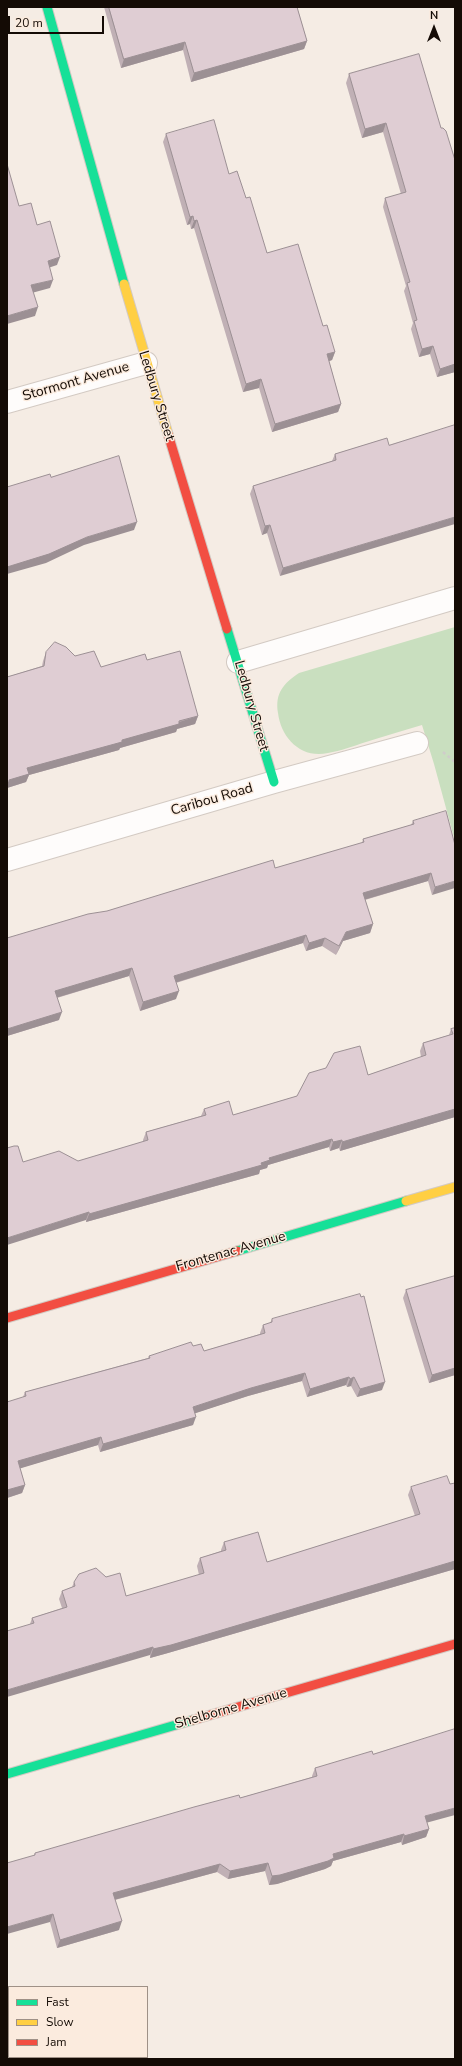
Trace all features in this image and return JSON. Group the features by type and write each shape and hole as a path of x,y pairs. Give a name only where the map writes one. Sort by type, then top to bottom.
{"street":[{"name":"Ledbury Street","path":"47,7 146,362 238,662 258,735 274,782"},
{"name":"Stormont Avenue","path":"7,402 146,362"},
{"path":"238,662 455,598"},
{"name":"Caribou Road","path":"7,860 274,782 417,743"},
{"name":"Frontenac Avenue","path":"7,1318 455,1187"},
{"name":"Shelborne Avenue","path":"7,1774 455,1644"}],"green space":[{"path":"455,627 455,841 422,725 342,750 318,754 309,753 294,745 283,731 277,706 281,690 299,673"}],"building":[{"path":"109,7 297,7 307,41 194,73 185,42 124,59"},
{"path":"419,54 441,128 446,131 455,160 455,364 440,369 433,346 422,349 414,321 417,320 407,283 410,282 385,198 406,192 386,123 365,129 349,74"},
{"path":"214,120 229,174 237,171 246,198 250,197 267,253 298,244 323,326 327,325 335,352 327,354 341,404 275,424 261,379 246,384 197,220 194,221 193,216 190,217 166,134"},
{"path":"7,164 19,206 31,203 37,225 50,221 60,257 48,261 53,280 31,285 38,307 7,316"},
{"path":"455,425 455,517 283,568 270,525 265,526 253,486 336,460 335,454 387,438 389,445"},
{"path":"119,456 137,522 87,537 49,554 7,567 7,487 50,474 51,477"},
{"path":"55,642 66,647 75,656 94,651 101,667 145,654 147,660 180,651 198,716 179,721 179,724 122,740 122,742 27,768 29,774 7,782 7,677 44,666 46,652"},
{"path":"446,811 455,845 455,881 435,887 431,873 363,893 373,924 346,932 339,946 325,938 309,943 306,935 174,976 179,991 143,1002 132,968 55,991 62,1012 7,1029 7,938 88,914 107,911 273,860 275,868 364,842 363,839 414,824 413,821"},
{"path":"455,1028 455,1109 342,1142 342,1140 333,1142 332,1139 269,1158 270,1160 261,1163 262,1165 89,1214 89,1212 7,1238 7,1148 18,1146 23,1162 59,1151 78,1161 148,1140 146,1132 206,1115 204,1109 229,1101 233,1115 297,1096 309,1073 326,1068 334,1053 360,1046 368,1075 426,1055 423,1043 453,1034 451,1029"},
{"path":"455,1276 455,1368 432,1375 406,1290"},
{"path":"360,1294 361,1297 364,1296 385,1382 360,1389 354,1377 350,1379 349,1377 310,1389 305,1373 251,1388 193,1407 196,1417 103,1444 101,1437 18,1461 25,1485 7,1490 7,1402 26,1396 25,1392 150,1358 149,1356 191,1342 193,1346 201,1344 204,1351 265,1333 263,1325 272,1322 272,1319"},
{"path":"447,1476 450,1484 455,1483 455,1561 171,1645 153,1649 153,1647 7,1690 7,1631 34,1623 32,1618 67,1607 62,1591 75,1586 74,1582 79,1574 96,1568 106,1577 120,1573 126,1596 204,1573 200,1558 226,1550 224,1542 258,1532 267,1562 420,1514 411,1487"},
{"path":"455,1729 455,1808 425,1816 429,1829 404,1836 404,1834 333,1854 334,1858 328,1861 280,1875 272,1876 268,1863 230,1871 220,1864 113,1893 122,1921 60,1940 53,1914 7,1927 7,1863 35,1855 35,1853 194,1807 239,1795 240,1798 317,1776 315,1768 372,1751 373,1754"}],"traffic: fast":[{"path":"47,7 124,284"},
{"path":"227,629 274,782"},
{"path":"237,1251 406,1201"},
{"path":"7,1774 193,1720"}],"traffic: slow":[{"path":"124,284 168,434"},
{"path":"406,1201 455,1187"}],"traffic: jam":[{"path":"168,434 227,629"},
{"path":"7,1318 237,1251"},
{"path":"193,1720 455,1644"}]}
